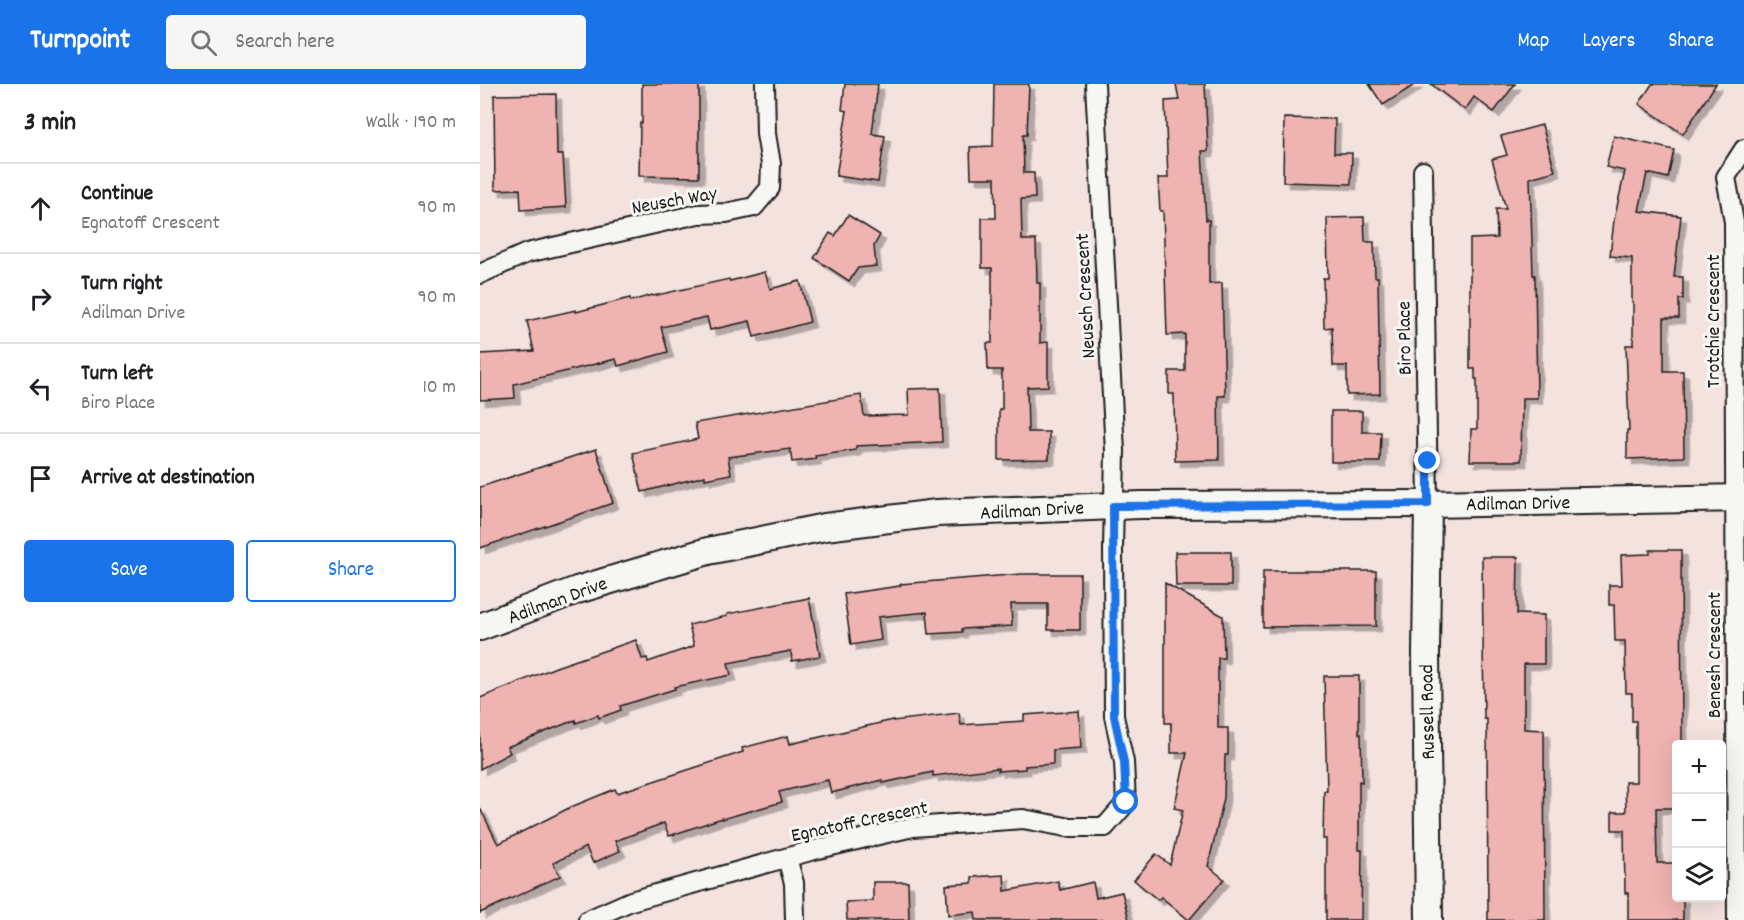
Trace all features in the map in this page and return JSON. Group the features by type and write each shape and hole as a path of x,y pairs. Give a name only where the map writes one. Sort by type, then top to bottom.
{"street":[{"name":"Neusch Way","path":"480,274 528,253 698,214 726,213 754,207 770,188 771,164 766,134 765,84"},
{"name":"Neusch Crescent","path":"1095,84 1115,451 1113,506"},
{"name":"Trotchie Crescent","path":"1739,498 1734,222 1726,177 1744,149"},
{"name":"Biro Place","path":"1423,171 1428,504"},
{"name":"Adilman Drive","path":"480,627 577,590 708,551 825,527 938,513 1113,506 1428,504 1739,498"},
{"name":"Benesh Crescent","path":"1737,920 1739,498"},
{"name":"Russell Road","path":"1428,504 1426,653 1429,920"},
{"name":"Egnatoff Crescent","path":"588,920 631,901 787,858 913,828 1023,819 1066,827 1105,827 1126,802 1124,762 1114,716 1113,506"},
{"path":"787,858 794,883 795,920"}],"building":[{"path":"642,84 699,84 699,177 639,176"},
{"path":"845,84 878,84 872,134 885,136 878,182 836,176 847,111 842,110"},
{"path":"994,84 1029,84 1027,135 1023,135 1024,173 1034,173 1035,198 1021,199 1022,240 1036,240 1037,283 1040,283 1040,343 1048,342 1048,386 1027,387 1028,432 1049,432 1049,459 999,460 1002,370 988,370 987,343 992,343 992,268 982,268 982,218 996,218 995,178 971,178 970,147 993,146"},
{"path":"1176,84 1205,84 1208,151 1202,151 1206,220 1209,220 1209,284 1222,283 1225,396 1218,396 1219,460 1175,461 1174,394 1169,394 1169,371 1185,371 1185,334 1167,335 1163,211 1160,211 1158,178 1168,178 1165,101 1179,100"},
{"path":"1369,84 1416,84 1383,105"},
{"path":"1431,84 1515,84 1494,112 1474,97 1465,110"},
{"path":"1652,84 1716,84 1683,134 1639,104"},
{"path":"556,94 557,155 563,155 566,207 521,210 520,189 495,190 494,95"},
{"path":"1284,118 1335,119 1334,153 1352,153 1351,184 1283,182"},
{"path":"1542,125 1555,171 1530,178 1533,275 1535,275 1537,398 1522,398 1521,461 1470,461 1471,429 1477,429 1477,379 1475,379 1475,369 1470,369 1470,239 1497,238 1496,209 1506,209 1492,159 1507,155 1501,136"},
{"path":"1614,136 1674,150 1668,178 1647,173 1639,211 1681,216 1674,277 1683,277 1683,299 1679,299 1679,318 1664,318 1664,371 1683,371 1684,457 1627,459 1627,430 1629,430 1626,345 1633,345 1632,258 1610,256 1614,220 1625,171 1606,167"},
{"path":"848,215 880,235 874,246 876,266 858,268 849,281 814,258 830,233 835,236"},
{"path":"1364,217 1365,242 1374,242 1375,277 1378,277 1380,394 1347,395 1347,366 1333,366 1332,327 1324,328 1323,278 1328,278 1327,218"},
{"path":"765,272 770,289 800,281 810,322 754,337 750,321 710,330 707,317 661,327 668,352 618,366 616,359 514,384 515,398 480,400 480,354 534,351 527,321"},
{"path":"940,388 942,442 856,446 856,450 792,462 790,449 728,457 731,474 705,479 705,476 642,492 633,453 698,439 695,423 861,395 864,416 909,415 908,389"},
{"path":"1331,411 1362,411 1362,432 1381,432 1380,462 1331,462"},
{"path":"596,449 613,503 480,548 480,487"},
{"path":"1650,550 1681,550 1682,740 1672,740 1672,808 1656,808 1657,863 1672,863 1672,902 1683,902 1683,920 1628,920 1624,830 1612,830 1612,812 1626,812 1625,782 1636,782 1636,721 1632,721 1632,693 1626,693 1625,641 1615,641 1614,605 1609,605 1609,585 1622,585 1621,555 1650,554"},
{"path":"1175,552 1231,552 1231,586 1176,586"},
{"path":"1482,557 1518,557 1517,614 1544,615 1544,664 1524,664 1524,729 1544,730 1545,920 1488,920 1487,719 1484,719"},
{"path":"1263,571 1376,571 1376,626 1263,627"},
{"path":"1022,574 1080,574 1080,630 1048,630 1048,604 1011,604 1012,626 962,629 962,632 929,634 927,612 878,617 881,640 851,645 844,594 900,586 900,584"},
{"path":"1165,583 1223,616 1224,658 1218,658 1218,728 1228,728 1228,755 1225,755 1224,798 1208,866 1224,879 1189,920 1161,897 1158,900 1134,880 1156,854 1170,865 1183,810 1174,808 1187,753 1171,753 1171,723 1165,723"},
{"path":"809,598 820,656 792,661 791,651 728,663 731,675 674,687 675,689 620,706 621,710 599,718 598,715 576,723 575,720 507,747 510,753 480,769 480,698 556,667 636,640 642,659 647,658 648,662 694,646 689,625 727,616 727,614"},
{"path":"1324,676 1359,676 1362,782 1359,781 1359,850 1362,850 1361,920 1326,920 1326,839 1323,839 1324,791 1327,791"},
{"path":"1079,711 1081,748 1053,750 1053,764 1025,766 1025,769 998,771 998,768 933,776 933,772 883,783 882,780 831,793 828,780 779,792 782,802 722,818 669,836 664,823 615,841 620,851 593,863 586,847 553,863 560,876 480,913 480,808 498,844 571,807 615,789 617,793 743,752 742,748 788,736 790,744 893,720 959,713 961,725 1024,721 1024,715"},
{"path":"1004,875 1005,891 1058,881 1060,890 1093,882 1096,898 1122,892 1129,920 976,920 975,912 948,915 946,885 972,883 972,877"},
{"path":"873,882 908,882 909,920 847,920 846,902 873,901"}],"route":[{"path":"1126,802 1124,762 1114,716 1113,506 1141,504 1428,504 1428,461"}]}
